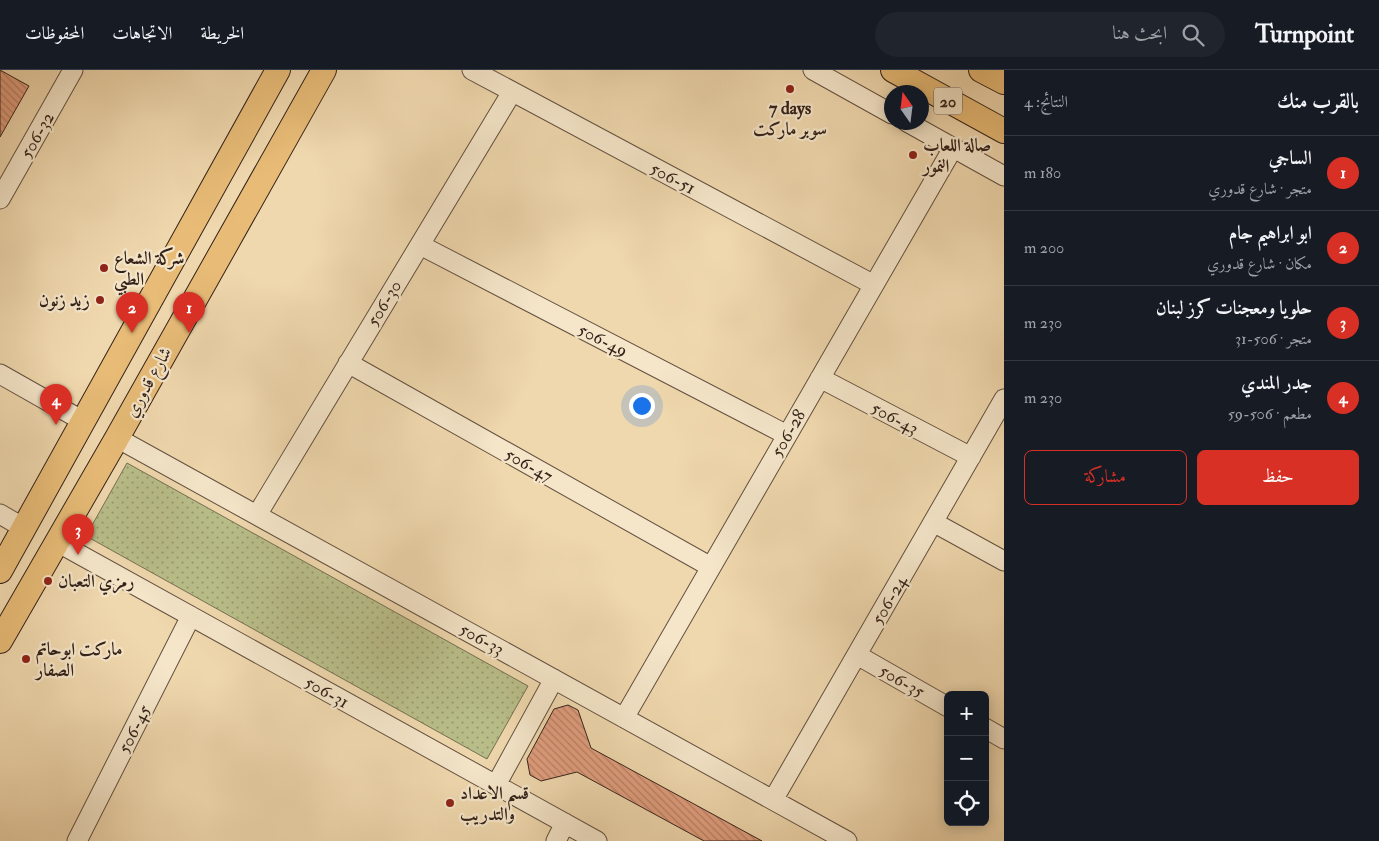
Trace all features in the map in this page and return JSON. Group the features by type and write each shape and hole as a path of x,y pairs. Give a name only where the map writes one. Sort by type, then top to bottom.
{"main road":[{"path":"0,571 278,70"},
{"name":"شارع قدوري","path":"0,641 117,438 324,70"},
{"name":"20","path":"893,70 1004,132"},
{"name":"20","path":"981,70 1004,82"}],"street":[{"name":"506-32","path":"2,192 73,70"},
{"name":"506-51","path":"472,70 874,285"},
{"path":"813,70 884,110"},
{"name":"506-30","path":"256,515 512,92"},
{"path":"922,130 1004,176"},
{"name":"506-28","path":"624,718 953,148"},
{"name":"506-49","path":"420,245 787,435"},
{"name":"506-47","path":"348,363 711,567"},
{"path":"0,374 83,421"},
{"name":"506-43","path":"820,378 970,458"},
{"name":"506-24","path":"774,800 1004,399"},
{"name":"506-33","path":"117,438 848,841"},
{"path":"0,514 24,528"},
{"path":"933,522 1004,561"},
{"name":"506-31","path":"57,542 597,841"},
{"name":"506-45","path":"77,841 191,616"},
{"name":"506-35","path":"857,655 944,705"},
{"path":"496,785 554,679"},
{"path":"989,730 1004,739"},
{"path":"556,841 565,823"}],"green space":[{"path":"127,463 528,686 487,759 86,536"}],"building":[{"path":"0,70 29,86 0,137"},
{"path":"568,705 578,710 591,748 762,841 704,841 577,772 541,781 530,775 527,759 554,709"}],"place":[{"name":"7 days سوبر ماركت","path":"790,89"},
{"name":"صالة اللعاب النمور","path":"913,155"},
{"name":"شركة الشعاع الطبي","path":"104,268"},
{"name":"زيد زنون","path":"100,300"},
{"name":"ابو ابراهيم جام","path":"132,333"},
{"name":"الساجي","path":"189,333"},
{"name":"جدر المندي","path":"56,425"},
{"name":"حلويا ومعجنات كرز لبنان","path":"78,555"},
{"name":"رمزي التعبان","path":"48,581"},
{"name":"ماركت ابوحاتم الصفار","path":"26,659"},
{"name":"قسم الاعداد والتدريب","path":"450,803"}]}
